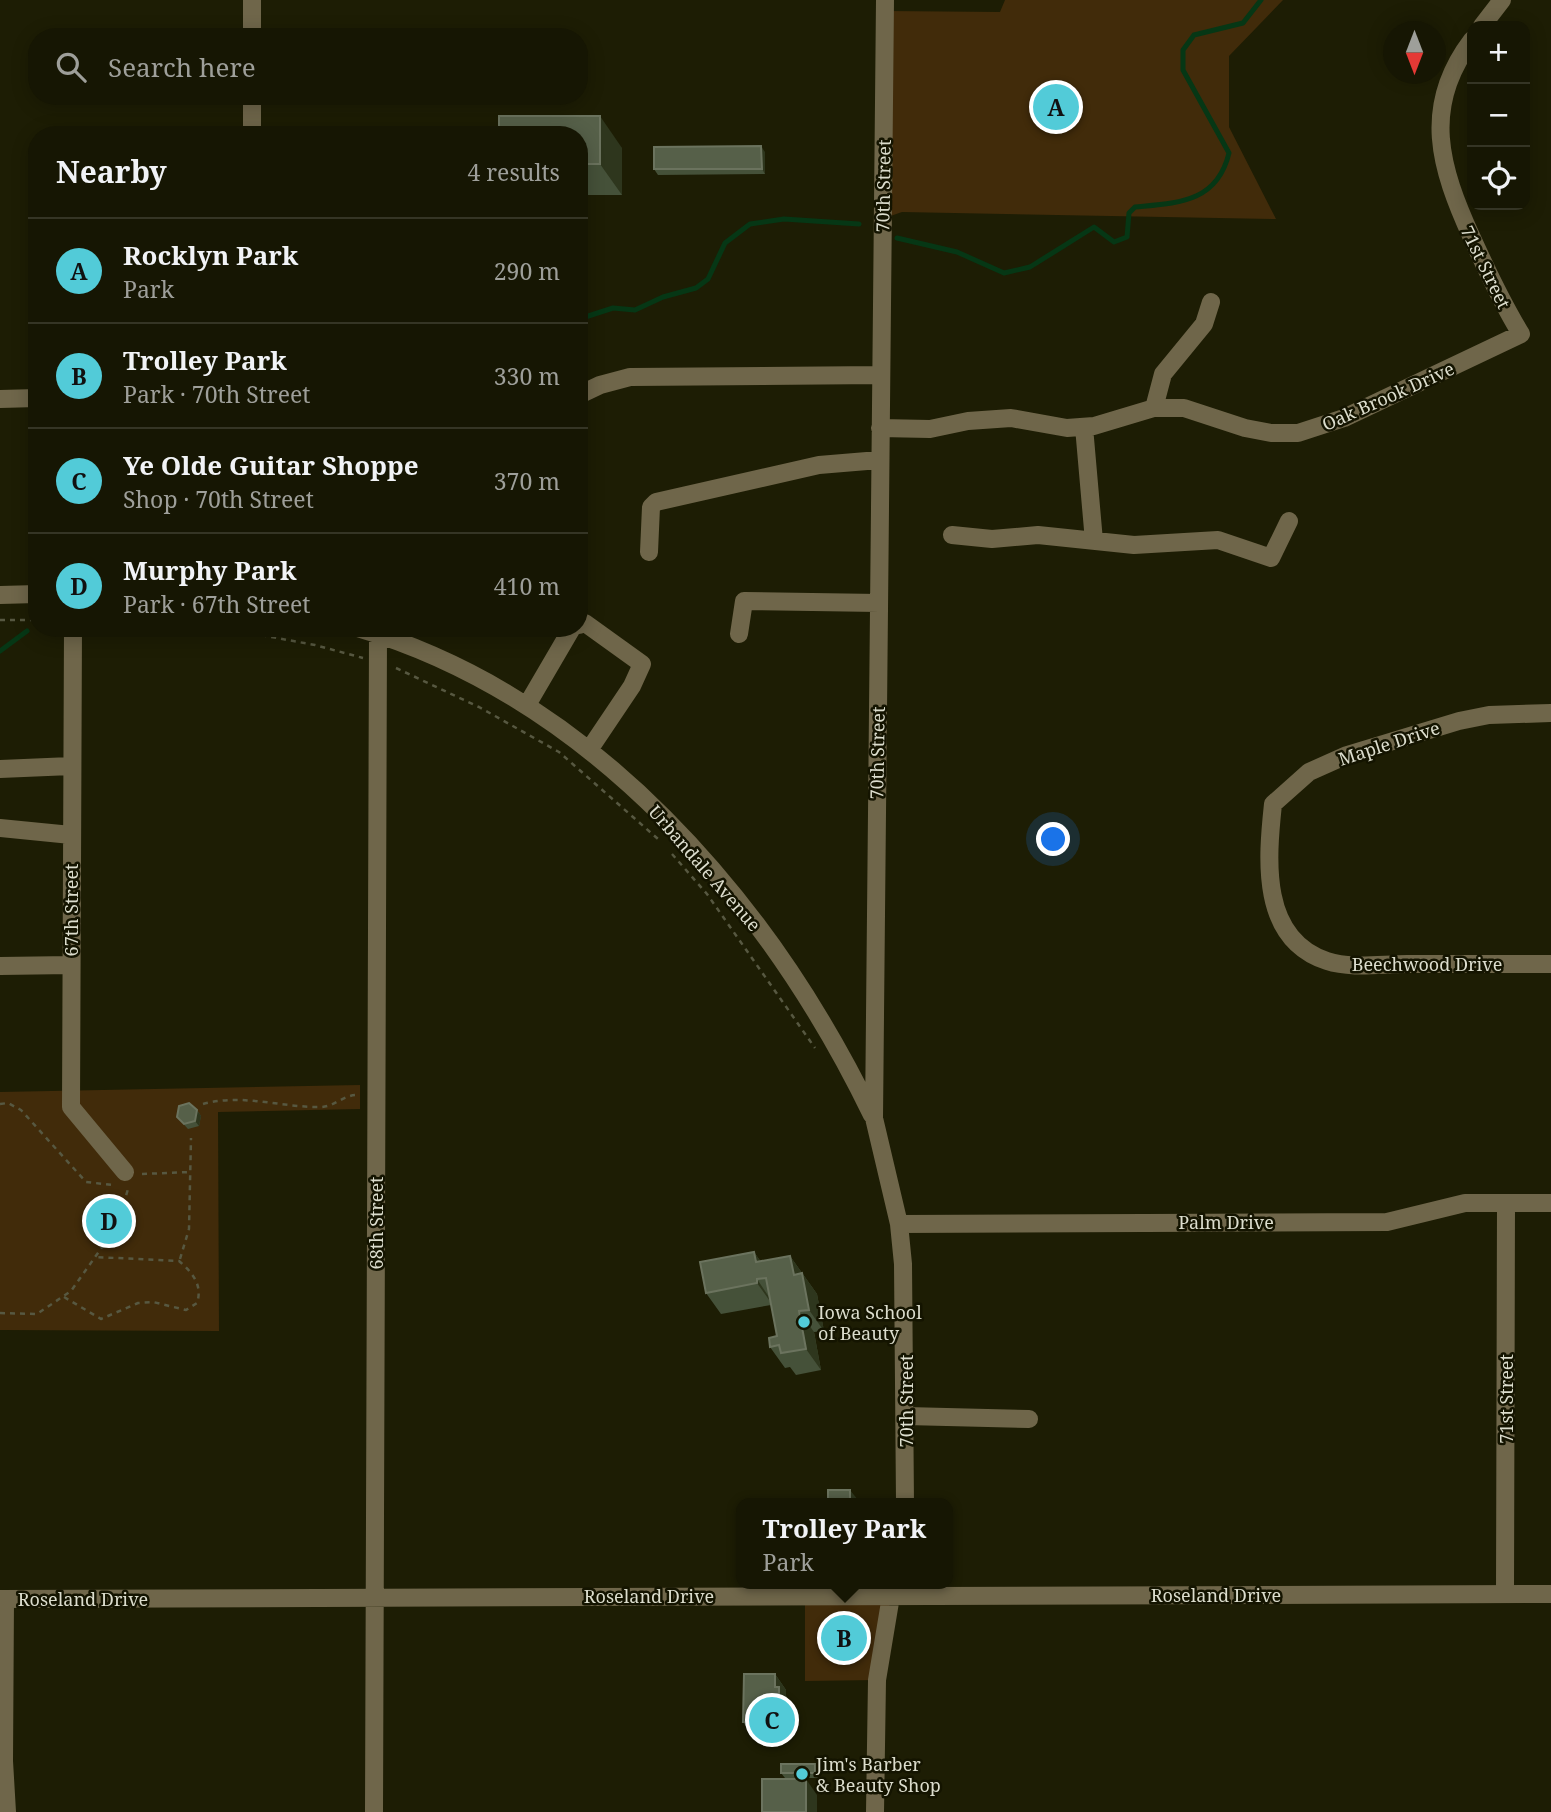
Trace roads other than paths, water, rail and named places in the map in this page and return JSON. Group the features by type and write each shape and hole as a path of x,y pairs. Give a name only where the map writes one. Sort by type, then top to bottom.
{"street":[{"path":"252,0 252,28"},
{"name":"70th Street","path":"885,0 874,1118 899,1224 906,1416 905,1498"},
{"path":"1486,21 1502,0"},
{"name":"71st Street","path":"1467,48 1449,79 1441,110 1441,157 1454,198 1499,298 1521,334"},
{"path":"252,105 252,126"},
{"path":"1154,408 1163,373 1204,324 1211,302"},
{"name":"Oak Brook Drive","path":"880,428 930,429 968,421 1012,418 1067,428 1084,427 1154,408 1192,410 1245,428 1271,433 1298,433 1344,418 1521,334"},
{"path":"588,391 630,377 881,375"},
{"path":"0,399 28,398"},
{"path":"1084,427 1094,541"},
{"path":"649,552 651,507 656,502 819,465 879,460"},
{"path":"952,535 992,539 1038,535 1134,545 1218,540 1271,558 1289,521"},
{"path":"0,595 28,594"},
{"path":"739,634 744,601 879,603"},
{"path":"588,625 642,664 632,686 589,750"},
{"name":"67th Street","path":"73,637 71,1108 128,1179"},
{"name":"68th Street","path":"374,1812 378,637"},
{"name":"Urbandale Avenue","path":"383,637 465,671 527,705 589,750 664,818 739,901 804,992 874,1118"},
{"path":"527,705 567,637"},
{"name":"Maple Drive","path":"1270,836 1273,804 1309,772 1459,721 1500,715 1551,713"},
{"path":"0,769 71,766"},
{"path":"0,828 71,835"},
{"name":"Beechwood Drive","path":"1270,836 1270,892 1282,923 1294,942 1312,954 1345,964 1551,964"},
{"path":"0,966 71,965"},
{"name":"71st Street","path":"1505,1594 1506,1203"},
{"name":"Palm Drive","path":"899,1224 1387,1222 1408,1219 1453,1205 1551,1203"},
{"path":"906,1416 1029,1419"},
{"path":"875,1812 877,1689 892,1590"},
{"name":"Roseland Drive","path":"3,1599 892,1590 1551,1594"},
{"path":"3,1599 7,1812"}],"waterway":[{"path":"897,238 957,252 1004,273 1030,267 1094,227 1114,242 1127,237 1129,213 1135,207 1180,201 1205,191 1223,170 1229,153 1183,70 1183,50 1194,35 1243,23 1261,0"},
{"path":"588,316 613,308 635,310 663,297 696,288 708,279 725,243 750,224 784,219 859,224"},
{"path":"0,651 27,631"}],"place":[{"name":"Rocklyn Park","path":"1056,107"},
{"name":"Murphy Park","path":"109,1221"},
{"name":"Iowa School of Beauty","path":"804,1322"},
{"name":"Trolley Park","path":"844,1638"},
{"name":"Ye Olde Guitar Shoppe","path":"772,1720"},
{"name":"Jim's Barber & Beauty Shop","path":"802,1774"}]}
